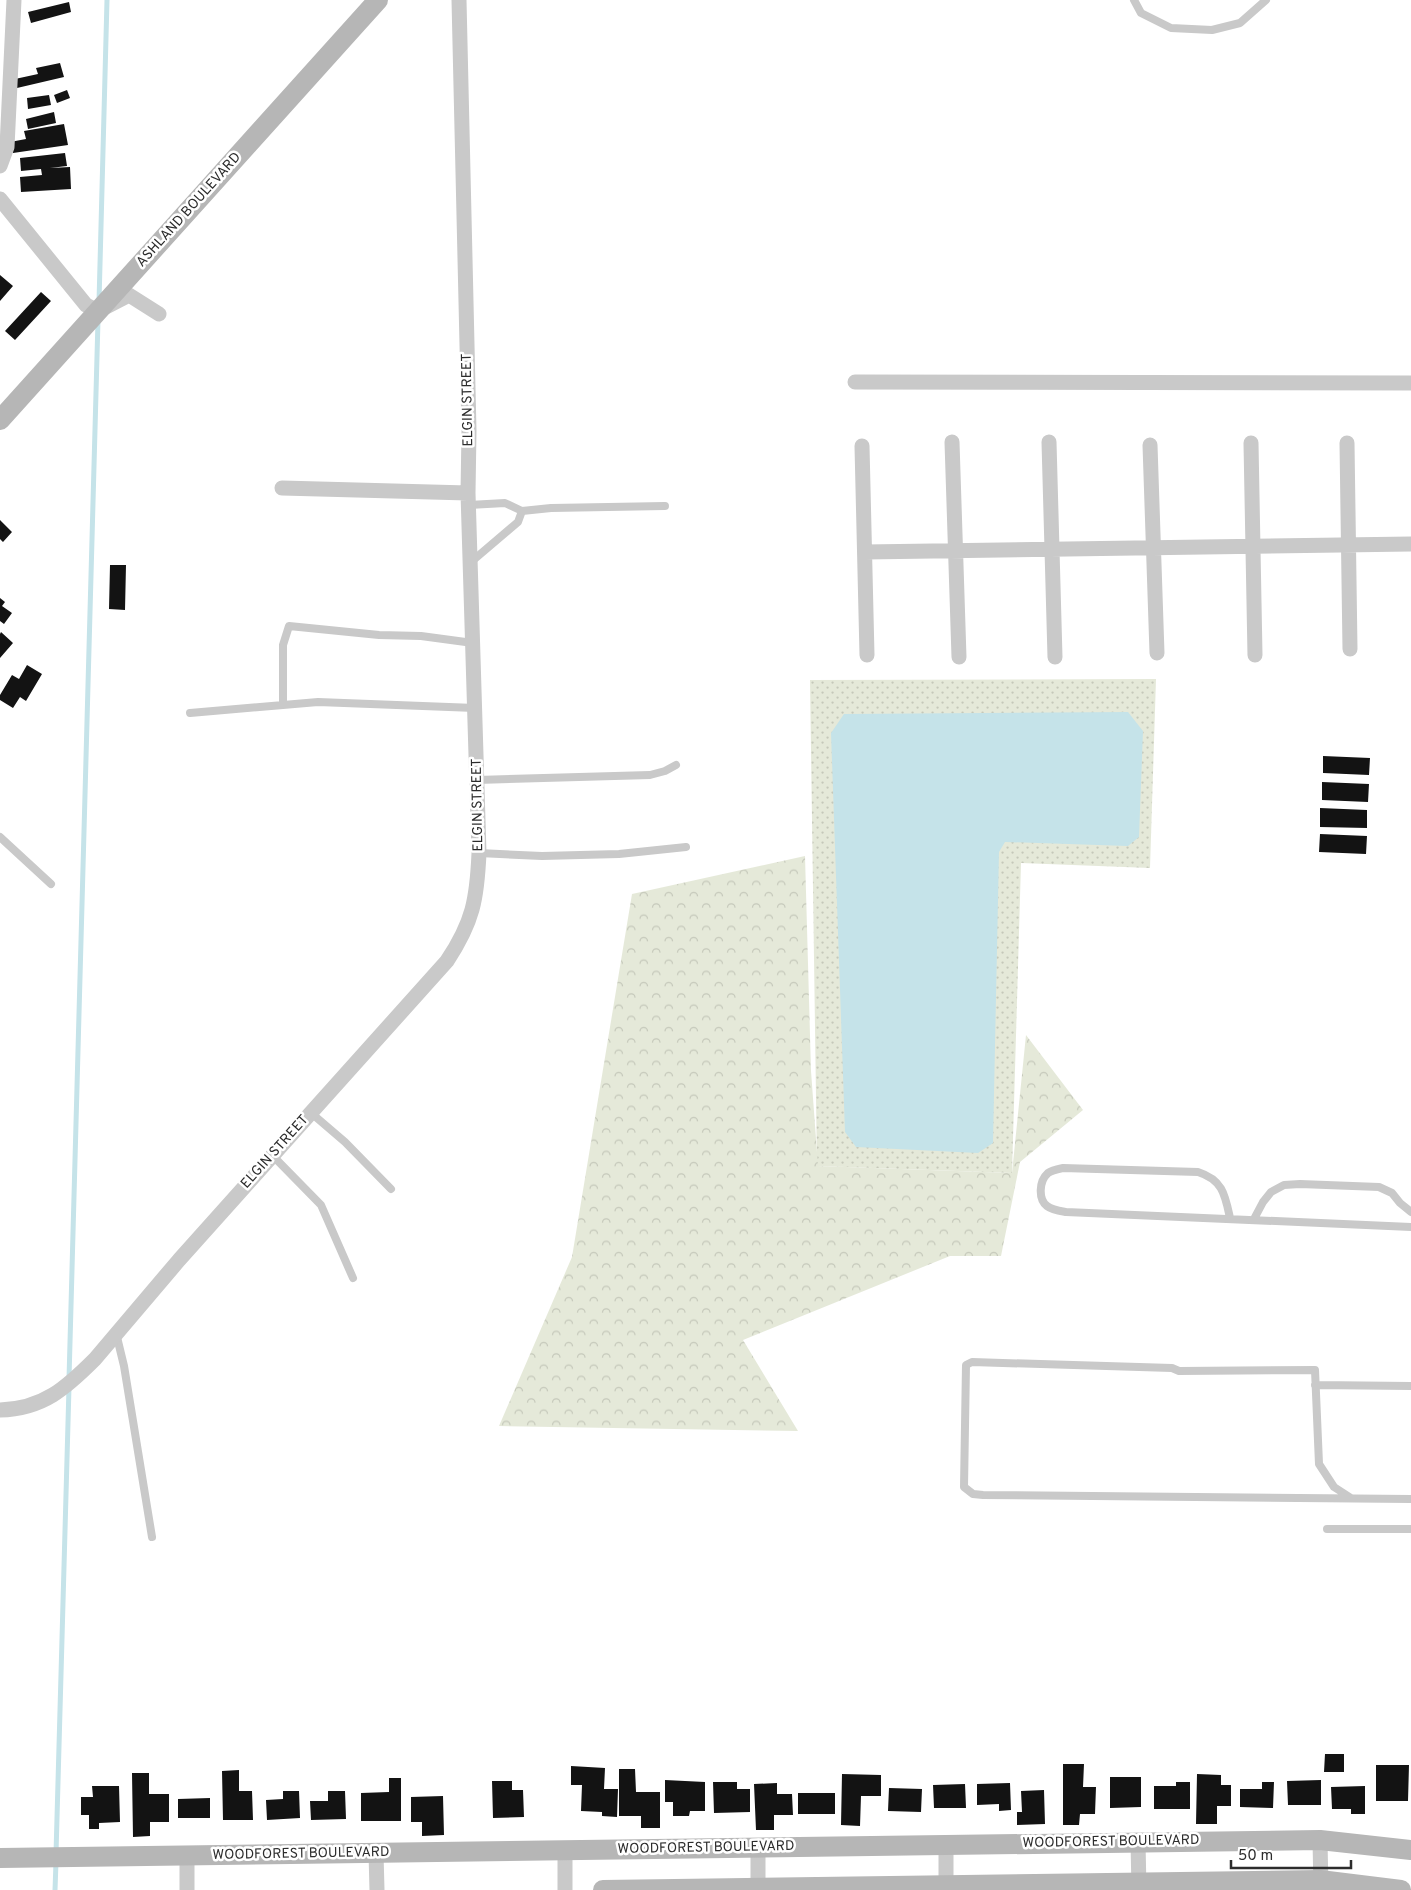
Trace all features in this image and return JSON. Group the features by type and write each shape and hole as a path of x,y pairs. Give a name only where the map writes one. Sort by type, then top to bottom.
{"main road":[{"name":"ASHLAND BOULEVARD","path":"0,419 378,0"},
{"name":"WOODFOREST BOULEVARD","path":"0,1858 1320,1840 1411,1850"},
{"path":"603,1890 1321,1885 1401,1890"}],"street":[{"name":"ELGIN STREET","path":"0,1410 28,1407 52,1396 80,1374 310,1112 429,982 462,939 472,915 477,890 479,853 468,499 459,0"},
{"path":"0,166 7,147 9,8"},
{"path":"0,199 86,305 98,311 129,295 159,314"},
{"path":"855,382 1411,383"},
{"path":"952,442 958,657"},
{"path":"1049,442 1055,657"},
{"path":"1251,444 1255,654"},
{"path":"1347,444 1350,649"},
{"path":"1150,445 1156,653"},
{"path":"862,446 867,654"},
{"path":"282,488 468,499"},
{"path":"865,552 1411,544"},
{"path":"1320,1840 1321,1885"},
{"path":"1138,1842 1139,1886"},
{"path":"946,1845 946,1888"},
{"path":"758,1847 758,1889"},
{"path":"566,1850 566,1890"},
{"path":"376,1853 377,1890"},
{"path":"187,1855 187,1890"}],"lane":[{"path":"1134,0 1141,13 1171,28 1212,30 1240,23 1266,0"},
{"path":"468,499 505,503 522,511 551,508 665,506"},
{"path":"470,562 518,522 522,511"},
{"path":"283,705 283,645 289,626 379,635 421,636 473,643"},
{"path":"190,714 318,702 475,708"},
{"path":"477,780 650,774 665,771 676,765"},
{"path":"0,837 51,884"},
{"path":"479,853 619,854 686,847"},
{"path":"310,1112 345,1142 391,1189"},
{"path":"272,1155 321,1205 353,1278"},
{"path":"1230,1218 1220,1185 1211,1176 1198,1172 1063,1168 1047,1174 1043,1180 1041,1191 1042,1200 1047,1206 1066,1212 1411,1227"},
{"path":"1254,1219 1271,1192 1284,1185 1300,1184 1378,1187 1392,1193 1411,1212"},
{"path":"116,1334 124,1366 152,1537"},
{"path":"1351,1498 1334,1487 1319,1464 1314,1370 1179,1370 1172,1368 972,1362 966,1366 964,1487 973,1494 1411,1499"},
{"path":"1315,1386 1411,1386"},
{"path":"1327,1529 1411,1529"}],"green space":[{"path":"1156,679 1150,868 1021,863 1012,1173 817,1166 810,680"},
{"path":"805,856 811,1071 818,1166 1012,1173 1026,1035 1083,1110 1020,1162 1001,1256 950,1256 743,1340 798,1431 499,1426 572,1257 632,894"}],"water":[{"path":"1128,712 1143,731 1139,837 1128,846 1005,842 999,852 993,1143 978,1153 856,1147 845,1132 831,733 844,714"}],"building":[{"path":"69,2 71,12 31,23 28,12"},
{"path":"60,63 64,77 17,88 15,79 38,74 36,68"},
{"path":"67,90 70,98 57,103 54,95"},
{"path":"49,95 51,105 28,109 27,98"},
{"path":"54,112 56,123 28,129 26,119"},
{"path":"64,124 68,145 13,153 10,142 26,139 24,131"},
{"path":"65,153 67,166 50,168 70,167 71,189 21,192 20,177 42,175 41,169 21,171 20,158"},
{"path":"0,275 13,286 0,301"},
{"path":"41,292 51,301 15,340 5,331"},
{"path":"0,520 12,532 3,542 0,539"},
{"path":"110,565 126,565 125,610 109,609"},
{"path":"0,598 5,602 2,606 12,613 4,624 0,621"},
{"path":"1,632 13,643 0,658 0,634"},
{"path":"27,665 42,674 26,701 20,697 13,708 0,700 0,695 12,675 19,679"},
{"path":"1323,756 1370,758 1369,775 1323,773"},
{"path":"1322,782 1369,784 1368,802 1322,800"},
{"path":"1320,808 1367,810 1367,828 1320,827"},
{"path":"1320,834 1367,836 1366,854 1319,852"},
{"path":"1325,1754 1344,1754 1344,1772 1324,1772"},
{"path":"1063,1764 1084,1764 1083,1787 1096,1787 1095,1814 1080,1814 1079,1825 1063,1825"},
{"path":"1376,1765 1409,1765 1408,1801 1376,1801"},
{"path":"571,1766 605,1768 604,1789 618,1789 617,1817 602,1816 602,1812 581,1811 582,1785 571,1785"},
{"path":"619,1769 635,1769 636,1792 660,1792 660,1828 641,1828 641,1816 619,1816"},
{"path":"239,1770 239,1791 252,1791 253,1820 223,1820 222,1771"},
{"path":"132,1773 149,1773 149,1794 169,1794 169,1822 150,1822 150,1836 133,1837"},
{"path":"842,1774 881,1775 881,1796 861,1796 860,1826 841,1825"},
{"path":"1197,1774 1221,1775 1221,1785 1231,1785 1231,1806 1217,1806 1217,1824 1196,1824"},
{"path":"1110,1777 1141,1777 1141,1807 1110,1808"},
{"path":"389,1778 401,1778 401,1821 361,1821 361,1793 389,1792"},
{"path":"665,1780 705,1782 705,1811 690,1811 689,1816 673,1816 673,1802 665,1802"},
{"path":"1321,1780 1321,1805 1288,1805 1287,1781"},
{"path":"492,1781 512,1781 512,1790 523,1790 524,1817 493,1818"},
{"path":"713,1782 737,1782 737,1789 750,1789 750,1812 714,1813"},
{"path":"1176,1782 1190,1782 1190,1809 1154,1809 1154,1786 1176,1786"},
{"path":"1262,1782 1274,1782 1273,1808 1240,1807 1240,1789 1262,1789"},
{"path":"777,1783 777,1794 792,1794 793,1815 774,1815 774,1830 756,1830 754,1784"},
{"path":"1010,1783 1011,1810 999,1811 999,1804 977,1805 977,1784"},
{"path":"965,1784 966,1808 934,1808 933,1785"},
{"path":"92,1786 119,1786 120,1822 99,1823 99,1829 89,1829 89,1815 81,1815 81,1797 93,1797"},
{"path":"1365,1786 1365,1814 1351,1814 1351,1809 1332,1809 1331,1787"},
{"path":"889,1788 922,1789 921,1812 888,1811"},
{"path":"1044,1790 1045,1824 1017,1825 1017,1812 1022,1812 1021,1791"},
{"path":"283,1791 299,1791 300,1818 267,1820 266,1800 283,1799"},
{"path":"328,1791 345,1791 346,1819 311,1820 310,1801 328,1801"},
{"path":"798,1793 835,1793 835,1814 798,1814"},
{"path":"443,1796 444,1835 422,1836 422,1822 411,1822 411,1797"},
{"path":"210,1798 210,1818 178,1818 178,1799"}],"waterway":[{"path":"99,302 107,0"},
{"path":"69,1379 98,320"},
{"path":"56,1854 69,1387"},
{"path":"55,1890 56,1862"}]}
